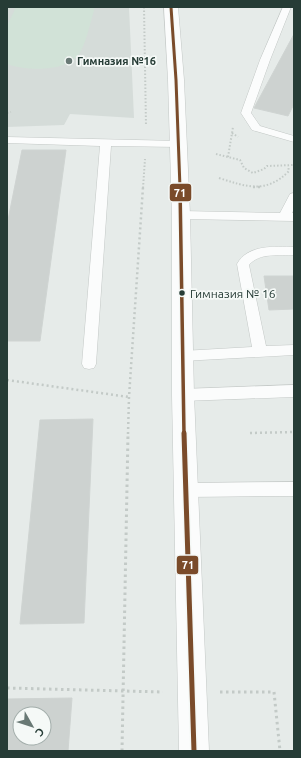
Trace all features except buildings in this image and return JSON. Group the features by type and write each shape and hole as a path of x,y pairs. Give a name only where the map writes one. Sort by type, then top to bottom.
{"street":[{"path":"170,7 176,80 181,215 185,490 194,751"}],"lane":[{"path":"287,7 265,60 246,113 256,128 294,139"},
{"path":"7,140 178,144"},
{"path":"89,364 106,143"},
{"path":"181,215 289,217 294,196"},
{"path":"260,352 243,264 250,256 263,252 294,251"},
{"path":"182,356 294,350"},
{"path":"183,395 294,391"},
{"path":"185,490 294,489"}],"path":[{"path":"122,751 129,397 146,144 144,7"},
{"path":"7,113 11,112"},
{"path":"228,156 234,123"},
{"path":"216,154 240,160 244,168 253,173 264,170 267,166 294,165"},
{"path":"219,178 241,186 273,186 283,179 289,172 288,166"},
{"path":"7,380 129,397"},
{"path":"250,433 294,432"},
{"path":"7,688 123,692"}],"shaded area":[{"name":"Гимназия №16","path":"7,7 129,7 134,118 70,114 64,125 7,127"}],"green space":[{"path":"16,7 95,7 83,46 75,58 58,67 36,69 7,64 7,26"}],"transit line":[{"name":"71","path":"171,7 176,80 181,215 183,395 194,751"}],"place":[{"name":"Гимназия №16","path":"69,61"},
{"name":"Гимназия № 16","path":"182,293"}]}
